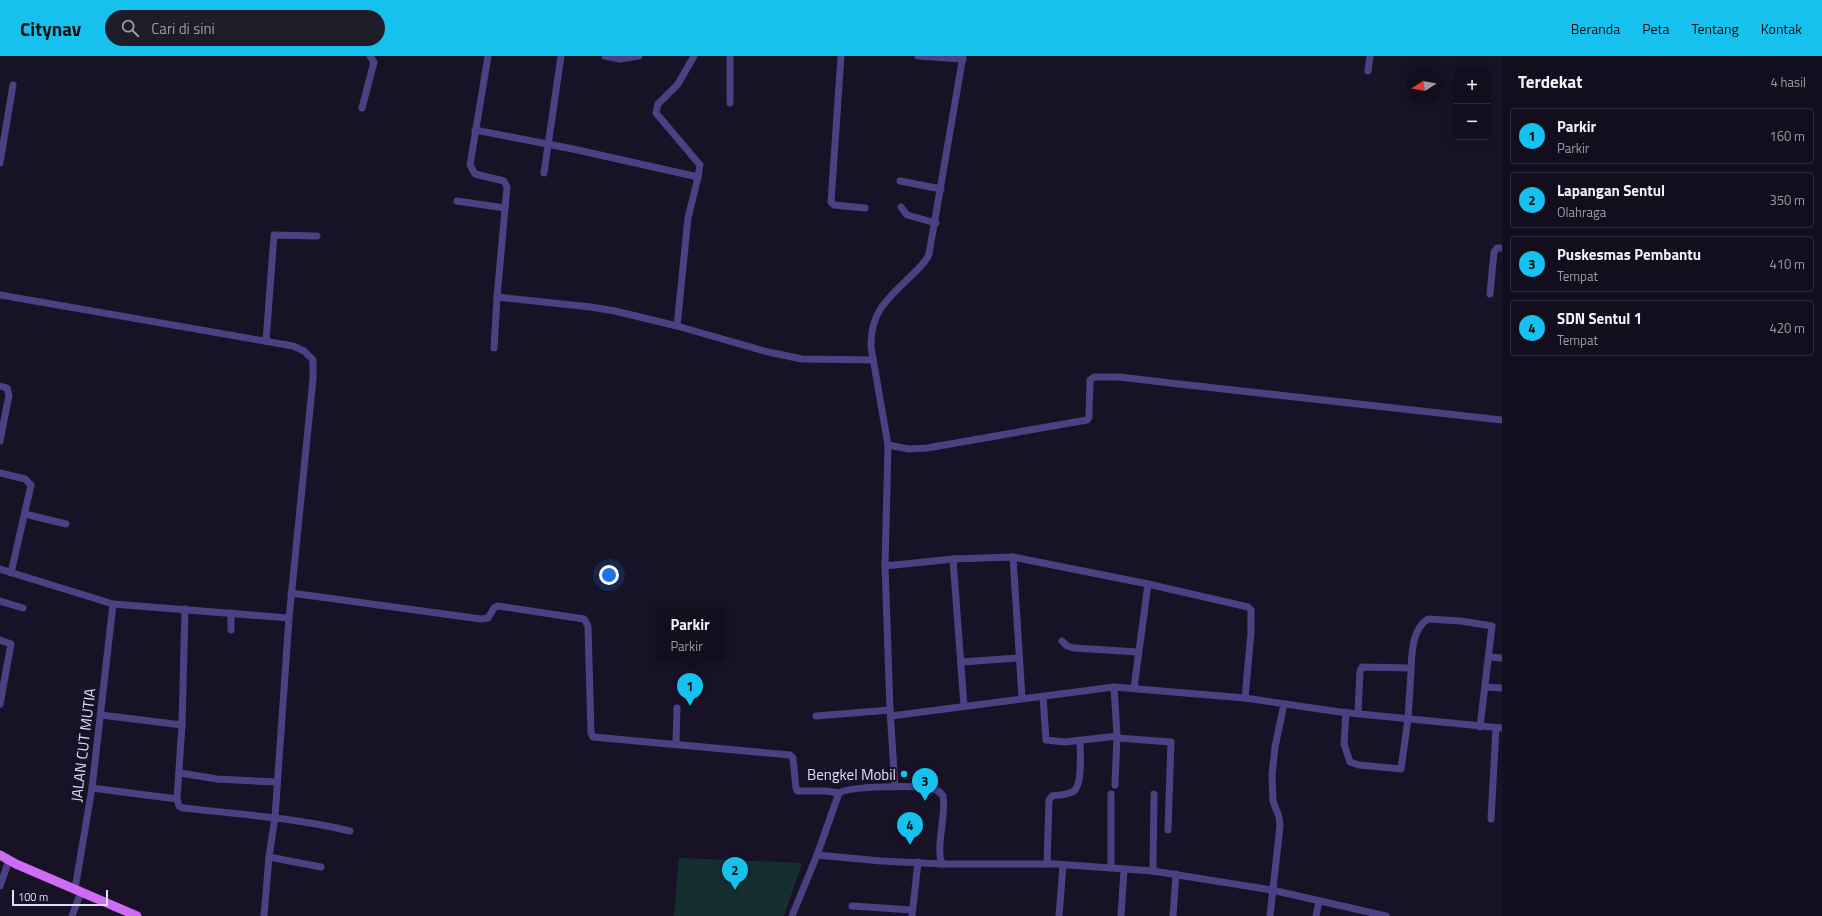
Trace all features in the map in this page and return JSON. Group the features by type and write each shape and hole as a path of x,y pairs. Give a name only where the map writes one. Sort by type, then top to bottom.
{"main road":[{"path":"0,855 137,916"}],"street":[{"path":"362,108 374,62 370,56"},
{"path":"488,56 470,161 472,170 475,174 506,183 507,187 494,348"},
{"path":"544,173 561,56"},
{"path":"606,56 620,59 639,56"},
{"path":"677,326 688,218 700,165 656,113 658,104 678,84 694,56"},
{"path":"730,56 730,103"},
{"path":"841,56 831,202 834,205 865,208"},
{"path":"895,787 890,713 885,566 888,445 873,360 871,334 874,320 888,297 910,278 928,257 936,223 963,58 918,56"},
{"path":"1368,71 1370,56"},
{"path":"0,159 13,85"},
{"path":"475,130 548,144 698,177"},
{"path":"900,181 941,189"},
{"path":"457,201 506,208"},
{"path":"901,207 907,215 936,223"},
{"path":"266,341 274,234 317,236"},
{"path":"1490,294 1494,252 1497,248 1502,248"},
{"path":"0,295 266,341 301,349 312,358 313,363 288,618 276,782 275,817 269,857 264,916"},
{"path":"497,297 591,307 677,326 768,352 802,359 873,360"},
{"path":"888,445 909,449 927,448 1087,420 1089,418 1090,380 1094,377 1119,377 1502,420"},
{"path":"0,386 7,388 9,395 0,441"},
{"path":"0,473 25,479 30,482 31,488 11,573"},
{"path":"25,514 66,524"},
{"path":"885,566 953,558 1013,557 1148,584 1250,609 1251,633 1245,698"},
{"path":"1013,557 1022,698"},
{"path":"953,558 964,706"},
{"path":"0,570 113,604 288,618"},
{"path":"1134,688 1148,584"},
{"path":"291,593 481,619 488,618 494,608 498,606 584,619 588,626 591,735 596,738 790,755 793,758 796,788 798,791 826,791 838,793 846,790 895,787 933,789 944,796 940,856 943,864"},
{"path":"0,601 23,608"},
{"name":"JALAN CUT MUTIA","path":"72,916 78,891 92,788 113,604"},
{"path":"185,609 182,726 180,773 177,799 179,806 183,808 275,817 316,823 350,831"},
{"path":"230,630 231,613"},
{"path":"1346,712 1345,750 1350,762 1359,765 1401,769 1408,719 1410,669 1413,645 1417,632 1424,621 1431,618 1490,625 1493,632 1480,727"},
{"path":"0,640 11,644 0,704"},
{"path":"1062,641 1067,646 1074,648 1138,652"},
{"path":"1489,657 1502,658"},
{"path":"961,662 1019,658"},
{"path":"1358,713 1360,671 1362,667 1410,669"},
{"path":"816,716 890,713 964,706 1114,687 1245,698 1346,712 1499,728 1491,819"},
{"path":"1114,687 1117,737 1115,785"},
{"path":"1485,687 1502,688"},
{"path":"1043,697 1046,740 1066,742 1117,737 1171,742 1168,830"},
{"path":"1270,916 1280,826 1279,817 1273,801 1272,775 1275,747 1284,704"},
{"path":"676,744 677,708"},
{"path":"101,716 182,726"},
{"path":"1047,864 1049,800 1052,796 1072,792 1077,786 1079,779 1080,740"},
{"path":"180,773 217,779 276,782"},
{"path":"92,788 177,799"},
{"path":"792,916 817,855 838,793"},
{"path":"1111,794 1111,868"},
{"path":"1153,871 1154,794"},
{"path":"817,855 943,864 1047,864 1153,871 1272,890 1386,916"},
{"path":"269,857 321,867"},
{"path":"0,886 9,860"},
{"path":"852,906 912,913 918,862"},
{"path":"1059,916 1064,865"},
{"path":"1121,916 1124,869"},
{"path":"1173,916 1176,874"},
{"path":"1316,916 1319,901"}],"green space":[{"path":"679,858 802,863 784,916 674,916"}],"place":[{"name":"Parkir","path":"690,706"},
{"name":"Bengkel Mobil","path":"904,774"},
{"name":"Puskesmas Pembantu","path":"925,801"},
{"name":"SDN Sentul 1","path":"910,845"},
{"name":"Lapangan Sentul","path":"735,890"}]}
